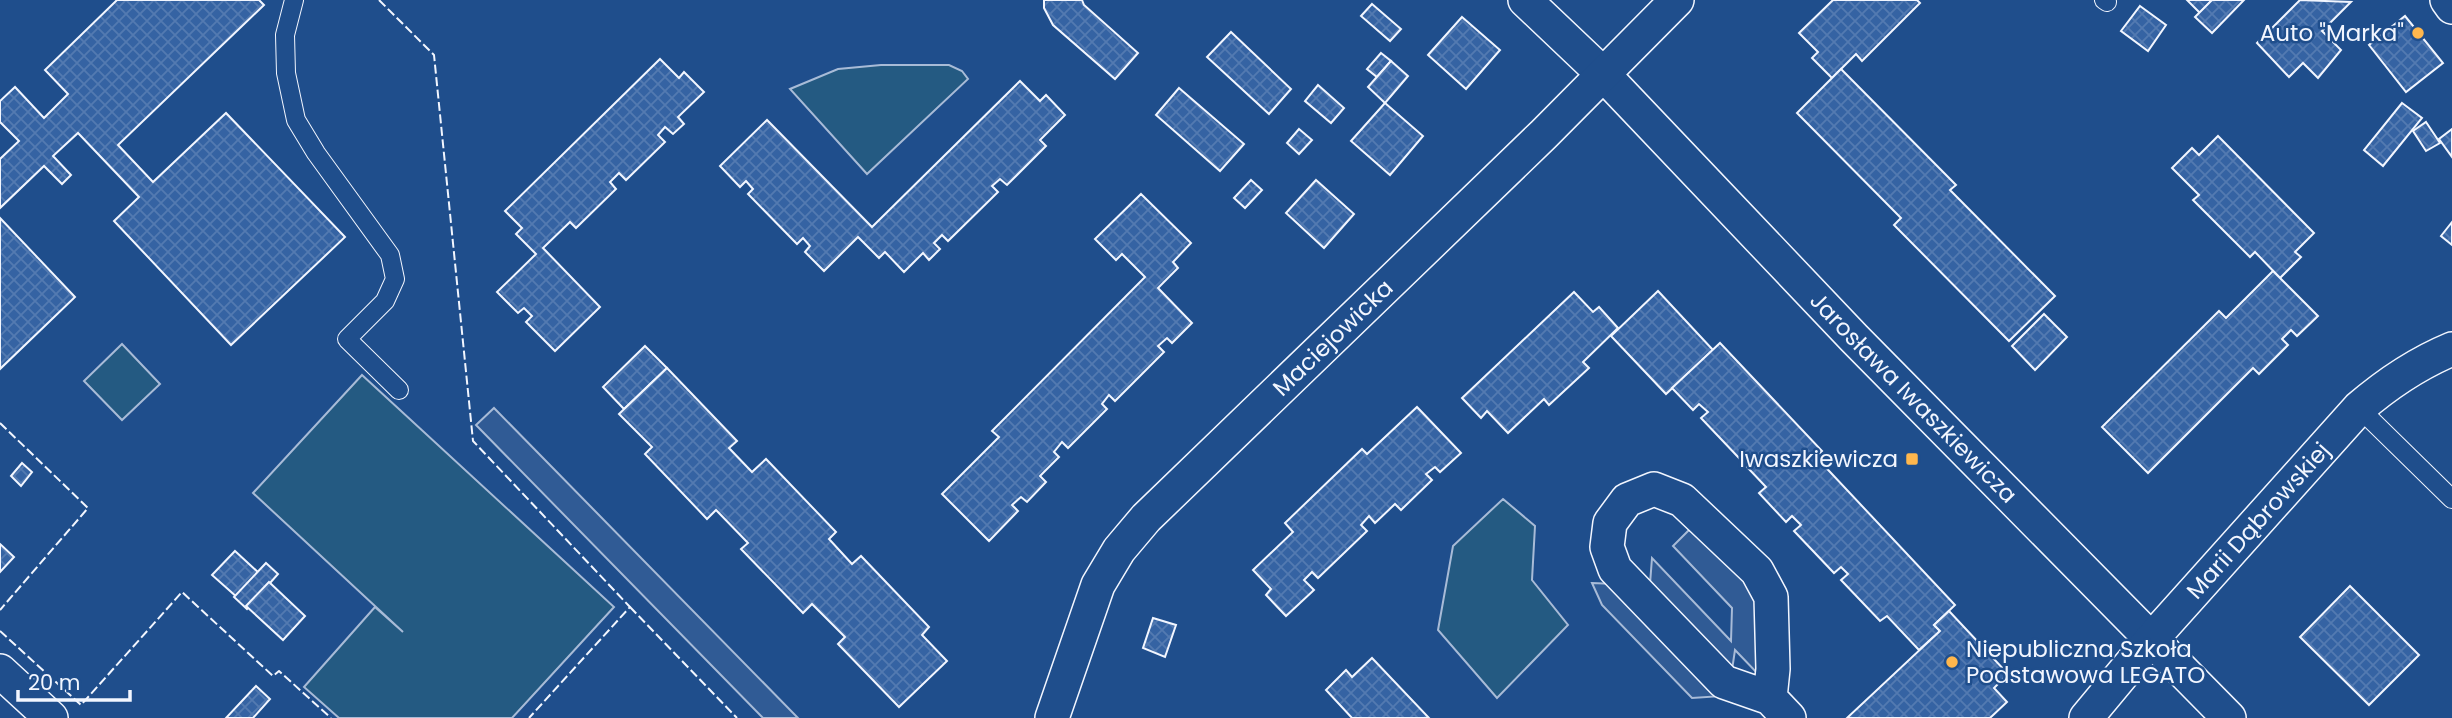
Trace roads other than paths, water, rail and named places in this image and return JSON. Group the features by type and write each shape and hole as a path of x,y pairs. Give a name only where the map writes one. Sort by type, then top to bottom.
{"street":[{"name":"Jarosława Iwaszkiewicza","path":"1525,0 1602,74 1864,348 2150,641 2229,718"},
{"name":"Maciejowicka","path":"1052,718 1098,585 1108,566 1133,533 1218,446 1544,134 1677,0"},
{"path":"2447,0 2452,7"},
{"name":"Marii Dąbrowskiej","path":"2086,718 2150,641 2359,408 2392,381 2425,360 2452,349"},
{"path":"1654,489 1682,500 1758,571 1771,597 1773,669 1780,708 1724,682 1615,569 1607,548 1610,523 1627,500 1654,489"},
{"path":"0,671 51,718"}],"lane":[{"path":"294,0 285,35 286,73 296,120 316,153 390,255 395,279 385,301 347,339 399,390"},
{"path":"2359,408 2450,493"}],"place":[{"name":"Auto \"Marka\"","path":"2418,33"},
{"name":"Iwaszkiewicza","path":"1912,459"},
{"name":"Niepubliczna Szkoła Podstawowa LEGATO","path":"1952,662"}]}
